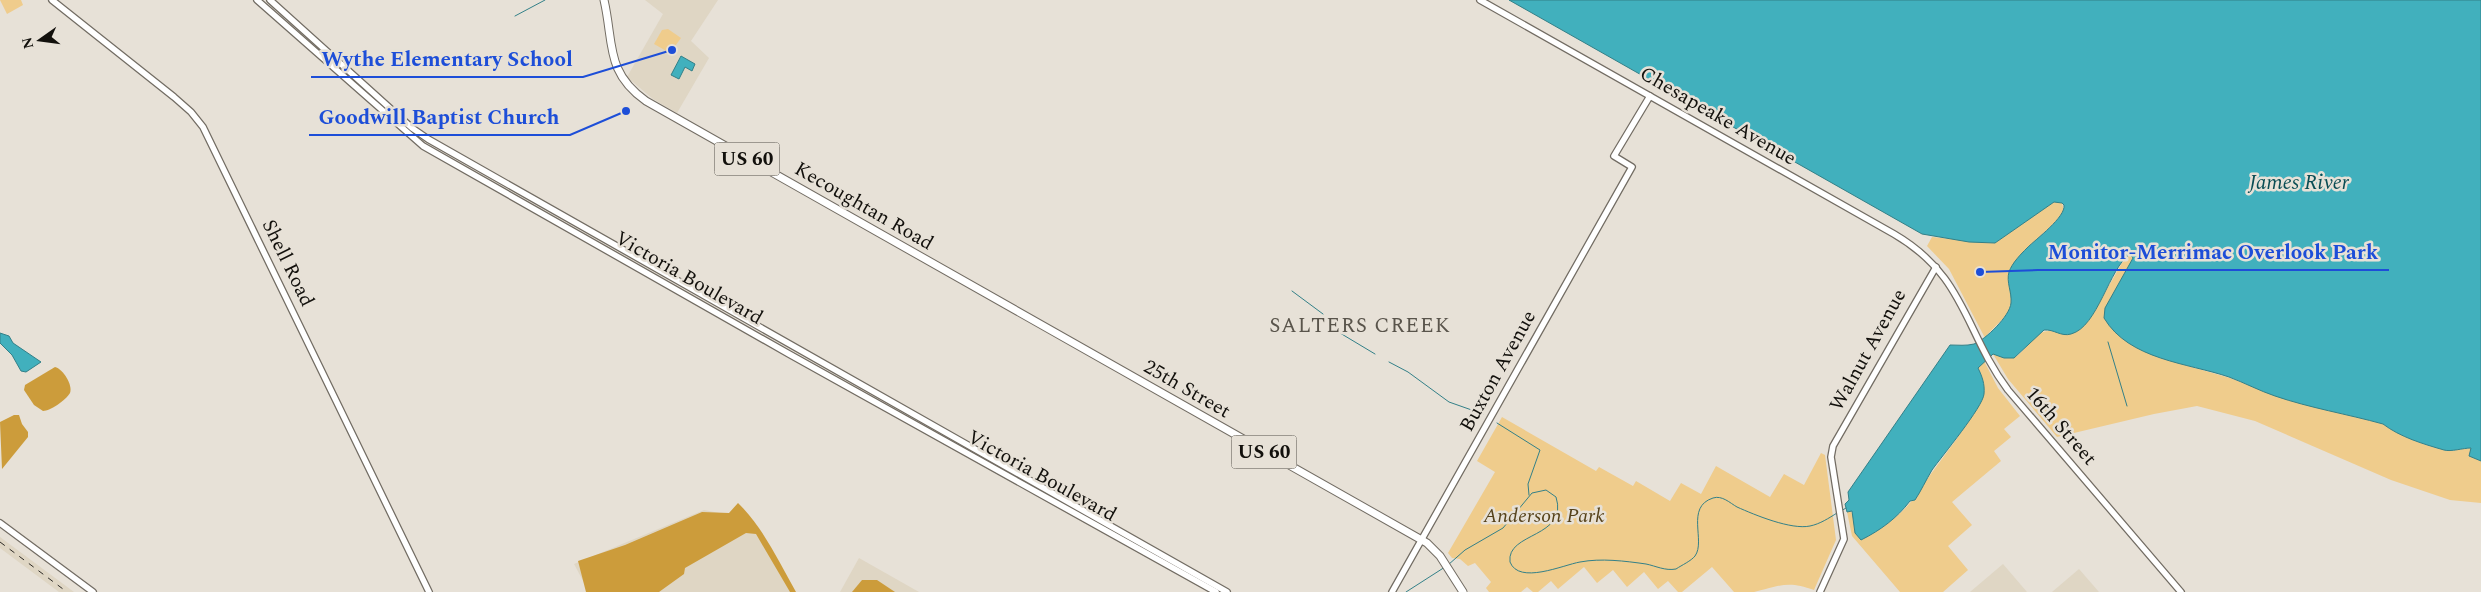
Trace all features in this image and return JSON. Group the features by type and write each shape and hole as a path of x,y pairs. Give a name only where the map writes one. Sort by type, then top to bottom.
{"main road":[{"name":"Shell Road","path":"52,0 174,97 191,112 203,127 429,592"},
{"name":"Victoria Boulevard","path":"257,0 423,146 789,354 1134,543"},
{"name":"Victoria Boulevard","path":"270,0 412,128 428,139 1134,543"},
{"name":"Kecoughtan Road","path":"604,0 613,60 620,76 632,92 676,119 1035,322"},
{"name":"Chesapeake Avenue","path":"1480,0 1906,241 1936,267"},
{"name":"Buxton Avenue","path":"1392,592 1632,167 1614,156 1650,96"},
{"name":"16th Street","path":"1936,267 1953,289 1990,361 2008,390 2181,592"},
{"name":"Walnut Avenue","path":"1820,592 1844,539 1831,452 1904,320 1936,267"},
{"name":"25th Street","path":"1035,322 1422,540 1444,560 1463,592"},
{"path":"0,523 93,592"},
{"path":"1134,543 1216,592"},
{"path":"1134,543 1227,592"}],"shaded area":[{"path":"645,0 718,0 691,41 709,58 677,113 653,99 627,77 663,14"},
{"path":"55,367 67,378 71,390 58,405 43,411 34,405 24,390 25,385"},
{"path":"14,415 19,415 22,424 28,432 28,437 2,469 0,422"},
{"path":"738,503 763,534 796,592 790,592 756,534 746,533 685,568 684,574 659,592 586,592 578,561 625,545 702,512 729,513"},
{"path":"704,510 750,519 794,592 589,592 574,564"},
{"path":"0,537 74,592 59,592 0,548"},
{"path":"859,558 919,592 840,592"},
{"path":"2003,564 2027,592 1970,592"},
{"path":"2079,569 2099,592 2052,592"},
{"path":"862,580 877,580 895,592 852,592"}],"green space":[{"path":"0,0 21,0 23,5 7,14"},
{"path":"668,29 681,38 670,53 654,44 662,30"},
{"path":"2054,202 2062,203 2064,211 2023,252 2011,268 2008,277 2012,300 2011,305 2003,319 1985,338 1949,269 1927,246 1932,237 1995,243"},
{"path":"2130,254 2133,258 2104,313 2157,357 2230,378 2289,400 2383,424 2404,437 2436,448 2451,451 2472,448 2469,456 2481,461 2481,503 2450,500 2391,480 2255,421 2197,406 2057,437 2008,379 1993,354 2014,358 2039,334 2050,331 2058,333 2089,320 2122,263"},
{"path":"1984,361 1998,388 2020,416 2004,429 2011,437 1994,451 2001,461 1952,502 1972,525 1948,546 1968,570 1943,592 1900,592 1852,536 1847,512 1851,511 1861,540 1890,522 1918,496 1919,491 1975,413 1981,401 1984,387 1978,367"},
{"name":"Anderson Park","path":"1502,417 1596,471 1599,467 1633,486 1636,481 1670,501 1681,483 1701,494 1716,466 1770,497 1784,474 1804,485 1821,453 1825,455 1836,540 1814,590 1797,585 1784,585 1754,592 1734,592 1712,567 1682,592 1678,592 1668,581 1658,589 1644,572 1627,587 1613,570 1597,583 1584,567 1558,589 1551,581 1538,592 1533,592 1527,587 1521,592 1489,592 1486,588 1491,582 1475,563 1468,566 1460,559 1452,558 1448,553 1495,472 1477,461"}],"water":[{"name":"James River","path":"1509,0 2481,0 2481,461 2469,456 2471,448 2447,450 2428,445 2404,436 2383,424 2269,394 2229,377 2160,358 2128,343 2115,332 2104,318 2105,308 2133,258 2130,254 2116,271 2089,321 2080,329 2067,335 2044,330 2014,358 2004,358 1993,354 1978,368 1983,380 1984,394 1970,420 1932,470 1915,500 1910,501 1888,523 1861,540 1855,533 1852,511 1847,512 1845,504 1849,500 1848,492 1950,345 1965,345 1979,342 2002,321 2011,303 2008,280 2010,269 2022,253 2056,222 2064,205 2054,202 1995,243 1969,242 1922,234"},
{"path":"681,56 695,64 692,71 685,67 679,79 671,75"},
{"path":"0,333 9,336 13,343 41,362 26,372 21,371 12,355 0,343"}],"waterway":[{"path":"515,16 545,0"},
{"path":"1292,291 1323,314"},
{"path":"1335,330 1375,354"},
{"path":"2108,342 2127,406"},
{"path":"1389,362 1408,372 1449,402 1483,414"},
{"path":"1497,423 1540,450 1528,484 1529,495"},
{"name":"SALTERS CREEK","path":"1448,565 1465,550 1503,528 1532,493 1546,490 1556,497 1558,510 1554,520 1546,528 1517,545 1511,552 1510,562 1515,569 1522,572 1542,572 1580,562 1596,560 1613,560 1646,564 1664,569 1676,569 1695,556 1699,542 1698,516 1700,509 1705,502 1716,497 1723,498 1737,507 1763,518 1793,526 1814,525 1837,513"},
{"name":"SALTERS CREEK","path":"1841,511 1846,508"},
{"name":"SALTERS CREEK","path":"1406,592 1445,567"}],"railway":[{"path":"0,542 67,592"}],"place":[{"name":"Wythe Elementary School","path":"672,50"},
{"name":"Goodwill Baptist Church","path":"626,111"},
{"name":"Monitor-Merrimac Overlook Park","path":"1980,272"}],"district":[{"name":"SALTERS CREEK","path":"1360,326"}]}
